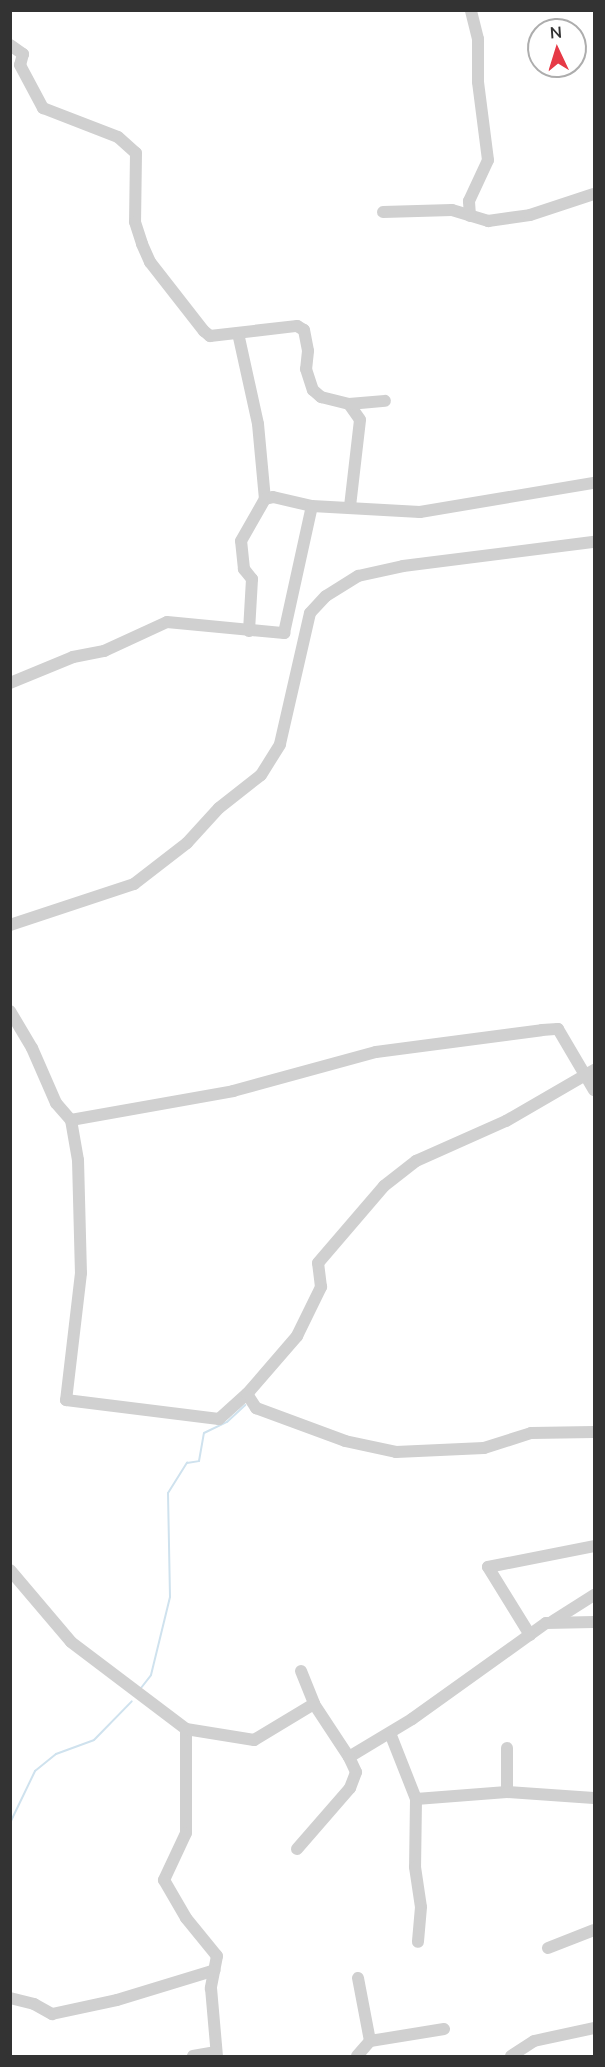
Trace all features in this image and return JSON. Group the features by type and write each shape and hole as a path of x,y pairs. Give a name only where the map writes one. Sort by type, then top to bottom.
{"street":[{"path":"470,216 470,201 488,159 478,82 479,48 471,10"},
{"path":"10,45 23,54 20,65 43,108 118,137 136,153 135,222 150,261 210,336 301,327 308,351 306,369 313,390 321,397 349,404 385,401"},
{"path":"383,212 452,210 488,221 530,216 594,194"},
{"path":"238,333 258,424 265,499 241,541 244,569 252,579 249,631"},
{"path":"349,404 360,420 350,506"},
{"path":"265,499 273,497 312,506 350,506 420,512 594,483"},
{"path":"284,633 312,506"},
{"path":"10,925 134,884 187,843 219,808 261,775 280,744 310,613 326,596 358,576 453,558 523,554 594,542"},
{"path":"10,683 73,657 104,651 167,622 249,631 304,634"},
{"path":"10,1011 32,1048 56,1102 71,1120 78,1172 81,1273 66,1400 219,1419 247,1394 297,1336 321,1287 318,1263 384,1186 416,1161 506,1121 590,1074"},
{"path":"71,1120 233,1090 375,1052 558,1029 590,1074 594,1090"},
{"path":"247,1394 256,1408 345,1441 396,1452 484,1448 531,1433 594,1432"},
{"path":"530,1635 488,1567 594,1546"},
{"path":"10,1570 71,1642 186,1729 254,1740 314,1704"},
{"path":"350,1757 390,1733 530,1635 594,1595"},
{"path":"553,1621 594,1622"},
{"path":"297,1849 350,1788 356,1772 350,1757 314,1704 301,1671"},
{"path":"186,1729 186,1833 164,1880 186,1918 217,1956 211,1997 216,2054 193,2056"},
{"path":"390,1733 416,1799 415,1867 421,1907 418,1942"},
{"path":"507,1748 507,1792"},
{"path":"416,1799 507,1792 594,1798"},
{"path":"548,1948 594,1930"},
{"path":"10,1998 34,2004 52,2014 117,2000 214,1970"},
{"path":"358,1978 370,2041"},
{"path":"512,2056 534,2041 594,2028"},
{"path":"357,2056 370,2041 444,2029"}],"waterway":[{"path":"141,1688 151,1675 170,1597 168,1493 187,1463 199,1461 204,1433 227,1422 245,1405"},
{"path":"10,1823 35,1771 56,1754 94,1740 132,1701"}]}
